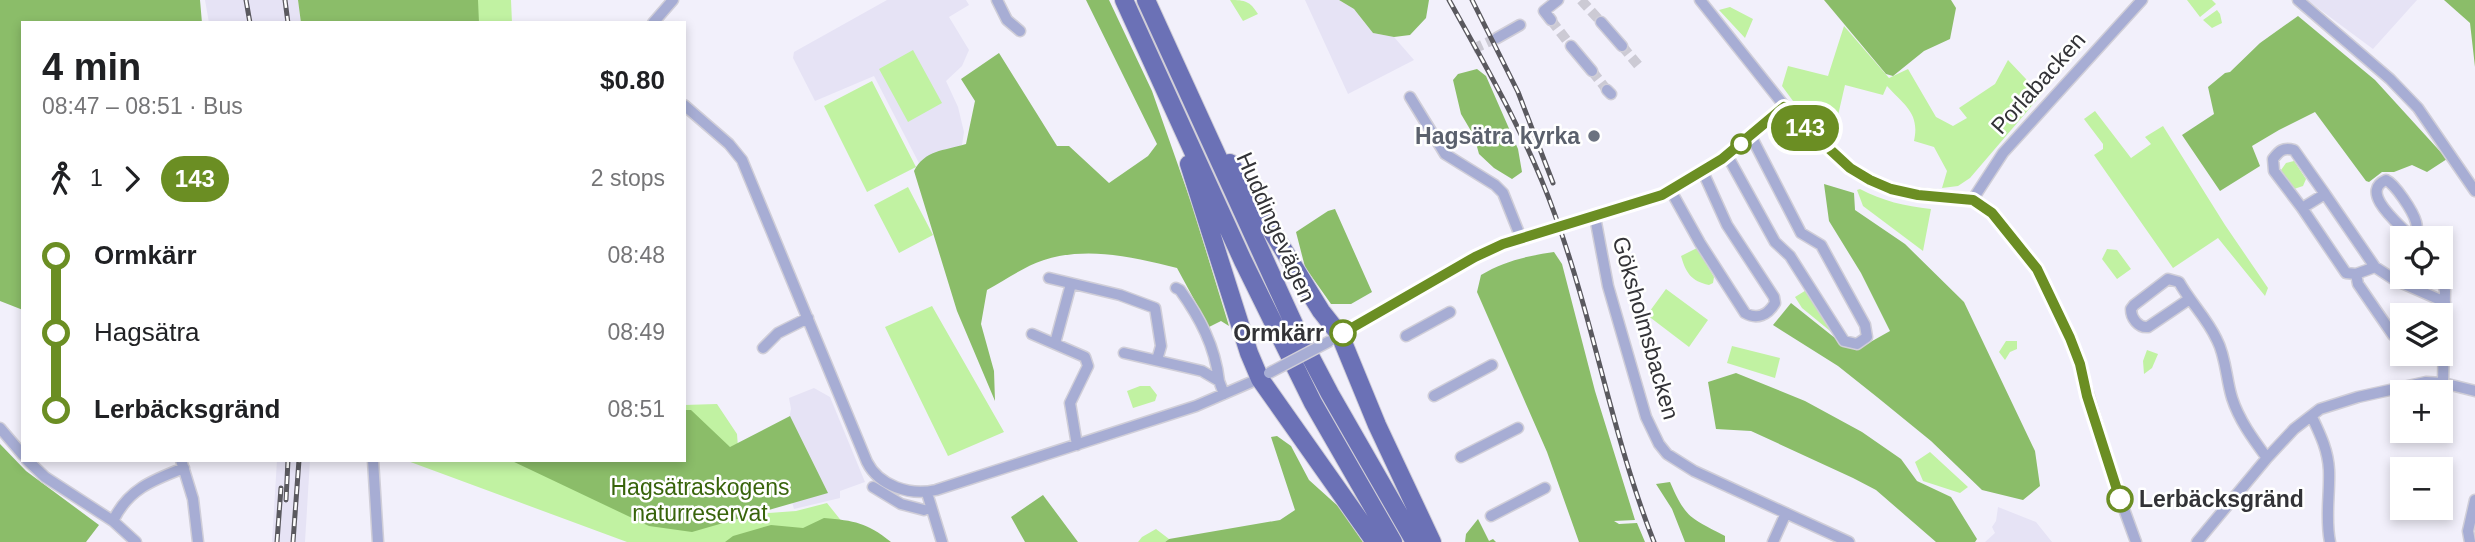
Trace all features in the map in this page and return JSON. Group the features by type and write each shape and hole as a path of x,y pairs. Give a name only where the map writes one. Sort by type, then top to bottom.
{"main road":[{"name":"Huddingevägen","path":"1124,0 1243,261 1313,403 1393,542"},
{"name":"Huddingevägen","path":"1146,0 1298,333 1329,394 1415,542"},
{"path":"1179,119 1184,148 1249,353 1375,542"},
{"path":"1208,136 1226,156 1321,311 1433,542"}],"street":[{"path":"655,21 673,0"},
{"path":"997,0 1007,20 1020,31"},
{"path":"1550,20 1544,11 1558,0"},
{"path":"1700,0 1784,107 1850,168 1880,186 1918,195 1973,200 1992,213 2037,269 2076,353 2117,491 2136,542"},
{"name":"Porlabacken","path":"1973,200 2007,148 2142,0"},
{"path":"2298,0 2382,72 2418,108 2475,191"},
{"path":"1601,22 1622,46"},
{"path":"1497,38 1520,25"},
{"path":"1572,46 1592,71"},
{"path":"1410,97 1445,154 1495,185 1503,193 1521,238"},
{"path":"686,107 729,144 742,160 871,470 888,484 927,492 1196,406 1265,376 1475,257 1521,238 1671,191 1727,155 1784,107"},
{"path":"1727,155 1775,242 1790,256 1844,341 1857,344 1867,337 1865,325 1821,245 1801,233 1751,136"},
{"path":"2375,267 2356,274 2346,273 2274,171 2273,159 2279,151 2287,148 2294,150 2375,267 2395,280 2445,302"},
{"path":"1671,191 1700,243 1745,313 1753,317 1764,315 1775,303 1774,297 1727,225 1703,172"},
{"path":"2386,180 2390,182 2416,222 2418,236 2406,232 2381,205 2376,194 2379,183 2386,180"},
{"path":"2302,208 2325,194"},
{"name":"Göksholmsbacken","path":"1595,217 1608,286 1646,416 1659,444 1667,454 1686,468 1849,542"},
{"path":"2356,274 2358,284 2390,331"},
{"path":"1049,278 1120,295 1155,308 1161,346 1157,360"},
{"path":"2188,300 2148,327 2138,325 2131,314 2134,305 2168,279 2179,282 2188,300 2203,316 2218,341 2232,399 2241,420 2267,458"},
{"path":"1055,343 1071,284"},
{"path":"1176,288 1205,328 1224,394"},
{"path":"2443,380 2444,289"},
{"path":"1406,336 1450,312"},
{"path":"763,348 778,332 808,317"},
{"path":"1032,334 1084,357 1087,361 1088,366 1070,403 1077,445"},
{"path":"1124,353 1202,371 1219,381"},
{"path":"1434,396 1492,365"},
{"path":"2453,386 2475,391"},
{"path":"2197,542 2294,429 2320,409 2390,390"},
{"path":"2312,417 2327,453 2327,527 2330,542"},
{"path":"0,428 21,453"},
{"path":"1461,457 1518,428"},
{"path":"29,462 45,477 113,521 136,542"},
{"path":"373,462 378,542"},
{"path":"113,521 118,509 141,486 183,464 193,499 198,542"},
{"path":"873,487 901,504 924,510"},
{"path":"1491,516 1545,488"},
{"path":"927,492 942,542"},
{"path":"2470,542 2468,531 2475,500"},
{"path":"1773,542 1786,513"}],"shaded area":[{"path":"205,0 298,0 301,21 209,21"},
{"path":"887,0 966,0 969,5 949,17 969,50 962,66 946,81 958,107 964,132 962,145 921,167 874,76 815,101 793,58 794,52"},
{"path":"1305,0 1339,0 1354,9 1373,33 1394,37 1414,60 1348,94"},
{"path":"2307,0 2417,0 2373,49"},
{"path":"814,388 830,397 865,482 840,491 840,498 794,509 783,451 791,409 789,398"},
{"path":"277,462 310,462 305,542 272,542"},
{"path":"1998,507 2036,522 2052,542 1985,542 1995,533 1992,527 1996,521"}],"green space":[{"path":"0,0 200,0 202,21 21,21 21,309 0,301"},
{"path":"298,0 478,0 479,21 301,21"},
{"path":"313,0 511,0 512,21 316,21"},
{"path":"1086,0 1109,0 1152,91 1192,205 1229,326 1221,321 1209,327 1177,268 1094,253 1044,260 1022,269 987,290 981,324 994,371 995,401 957,311 914,171 929,155 966,144 975,101 961,79 999,53 1057,146 1069,146 1109,183 1148,156 1157,144"},
{"path":"1230,0 1247,2 1258,14 1243,21"},
{"path":"1339,0 1429,0 1426,18 1410,35 1394,37 1373,33 1354,9"},
{"path":"1824,0 1951,0 1956,8 1950,39 1924,51 1893,76 1886,74"},
{"path":"2187,0 2212,0 2216,4 2200,17"},
{"path":"2444,0 2475,0 2475,67 2470,23"},
{"path":"1730,7 1753,19 1745,38 1719,10"},
{"path":"2217,10 2222,23 2212,28 2203,20"},
{"path":"2298,16 2375,80 2447,159 2427,172 2412,165 2394,172 2382,172 2369,182 2366,181 2315,112 2252,146 2260,166 2220,191 2182,135 2214,114 2208,87 2230,72 2260,43"},
{"path":"1844,26 1889,78 1908,69 1936,117 1953,126 1967,118 1959,108 1995,84 2008,60 2041,95 1970,178 1958,186 1942,188 1947,171 1934,147 1914,141 1915,123 1910,110 1887,86 1883,95 1845,85 1836,124 1843,128 1832,141 1782,86 1788,66 1828,76"},
{"path":"913,50 942,103 908,122 879,69"},
{"path":"1477,69 1486,76 1518,149 1522,172 1512,179 1494,168 1479,154 1474,136 1461,114 1453,80 1458,74"},
{"path":"872,81 916,167 867,192 824,106"},
{"path":"2095,111 2131,158 2151,144 2145,137 2163,126 2268,288 2265,296 2218,238 2173,268 2094,155 2103,149 2103,144 2084,119"},
{"path":"2294,161 2306,179 2303,186 2294,189 2281,170 2286,163"},
{"path":"1824,184 1854,193 1855,210 1905,244 1964,302 2035,451 2040,486 2023,500 1982,490 1931,441 1838,366 1773,325 1791,303 1840,342 1858,349 1890,331 1861,273 1829,221"},
{"path":"908,187 933,235 899,253 874,205"},
{"path":"1857,190 1894,202 1931,209 1923,251 1863,206"},
{"path":"1335,209 1372,292 1351,304 1331,304 1305,267 1296,232"},
{"path":"1697,248 1714,277 1713,283 1709,285 1694,279 1687,272 1681,256"},
{"path":"2107,249 2117,250 2131,269 2117,279 2102,259"},
{"path":"1554,252 1562,264 1595,391 1635,520 1614,521 1619,524 1637,523 1645,542 1579,542 1547,452 1477,292 1481,275 1490,270 1516,260"},
{"path":"1666,289 1708,320 1689,347 1647,315"},
{"path":"1808,289 1835,335 1802,308 1795,297"},
{"path":"932,306 1004,432 948,456 885,327"},
{"path":"2006,341 2017,341 2017,349 2010,352 2005,360 1999,352"},
{"path":"1732,346 1780,358 1775,378 1727,363"},
{"path":"2147,350 2158,354 2152,368 2144,374 2143,361"},
{"path":"1736,373 1805,401 1862,432 1901,459 1917,481 1951,497 1977,539 1975,542 1936,542 1876,490 1853,478 1751,431 1716,429 1708,382"},
{"path":"1140,386 1150,386 1157,395 1155,401 1133,408 1127,391"},
{"name":"Hagsätraskogens naturreservat","path":"717,404 737,434 743,515 796,511 827,503 847,528 878,542 627,542 410,462 686,462 686,405"},
{"path":"686,410 691,410 730,447 790,416 828,493 692,532 649,526 514,462 686,462"},
{"path":"1277,436 1291,446 1309,480 1339,507 1363,542 1165,542 1169,539 1280,520 1295,510 1271,437"},
{"path":"0,444 26,471 99,525 86,542 0,542"},
{"path":"1930,452 1968,487 1960,493 1923,481 1915,462"},
{"path":"1670,482 1685,511 1697,521 1725,536 1725,542 1685,542 1672,509 1656,484"},
{"path":"1043,495 1078,542 1025,542 1011,517"},
{"path":"824,518 860,524 891,542 725,542 733,536 771,525 803,528"},
{"path":"1478,519 1489,541 1493,539 1496,542 1465,542 1466,534"},
{"path":"1156,529 1169,539 1165,542 1138,542 1142,537"}],"tunnel":[{"path":"1581,0 1601,22"},
{"path":"1551,20 1571,46"},
{"path":"1473,49 1497,38"},
{"path":"1622,46 1638,65"},
{"path":"1592,71 1607,90"}],"railway":[{"path":"246,0 250,21"},
{"path":"285,0 288,21"},
{"path":"1449,0 1520,132 1555,215 1581,296 1626,461 1654,542"},
{"path":"1472,0 1518,92 1553,183"},
{"path":"286,500 288,462"},
{"path":"293,542 299,462"},
{"path":"277,542 281,488"}],"bus line":[{"name":"143","path":"1343,333 1475,257 1503,244 1662,195 1722,159 1784,107 1850,168 1880,186 1918,195 1973,200 1992,213 2037,269 2070,338 2120,499"}],"place":[{"name":"Hagsätra kyrka","path":"1594,136"},
{"name":"Ormkärr","path":"1343,333"},
{"name":"Lerbäcksgränd","path":"2120,499"}]}
